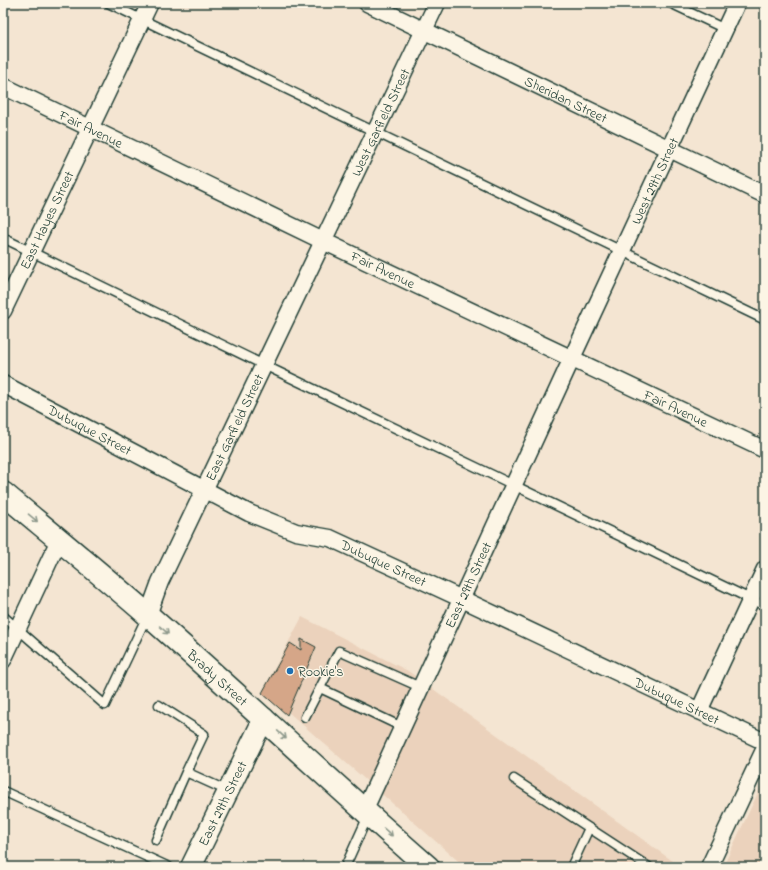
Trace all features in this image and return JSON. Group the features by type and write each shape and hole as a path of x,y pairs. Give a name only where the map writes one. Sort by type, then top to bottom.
{"highway":[{"name":"Brady Street","path":"3,494 148,615 264,718 420,864"}],"street":[{"name":"East Hayes Street","path":"3,311 150,3"},
{"name":"Sheridan Street","path":"367,3 765,195"},
{"name":"West Garfield Street","path":"323,241 437,3"},
{"name":"West 29th Street","path":"572,358 737,3"},
{"name":"Fair Avenue","path":"3,86 323,241 765,450"},
{"name":"East Garfield Street","path":"148,615 160,582 323,241"},
{"name":"East 29th Street","path":"366,813 402,727 572,358"},
{"name":"Dubuque Street","path":"3,384 249,513 296,532 330,538 765,742"},
{"path":"4,654 18,629 59,540"},
{"path":"699,711 758,603 765,569"},
{"name":"East 29th Street","path":"191,867 264,718"},
{"path":"710,867 765,748"}],"lane":[{"path":"108,3 765,320"},
{"path":"670,3 725,29"},
{"path":"3,238 758,603"},
{"path":"3,616 105,706 148,615"},
{"path":"305,717 339,651 420,688"},
{"path":"320,688 402,727"},
{"path":"156,840 204,734 159,705"},
{"path":"186,772 228,791"},
{"path":"514,779 650,867"},
{"path":"3,791 170,867"},
{"path":"345,867 366,813"},
{"path":"571,867 590,828"}],"shaded area":[{"path":"302,617 408,671 681,867 465,867 263,690"},
{"path":"765,778 765,867 723,867"}],"building":[{"name":"Rookie's","path":"301,639 316,647 287,715 262,693 290,643 301,650"}],"place":[{"name":"Rookie's","path":"290,671"}]}
